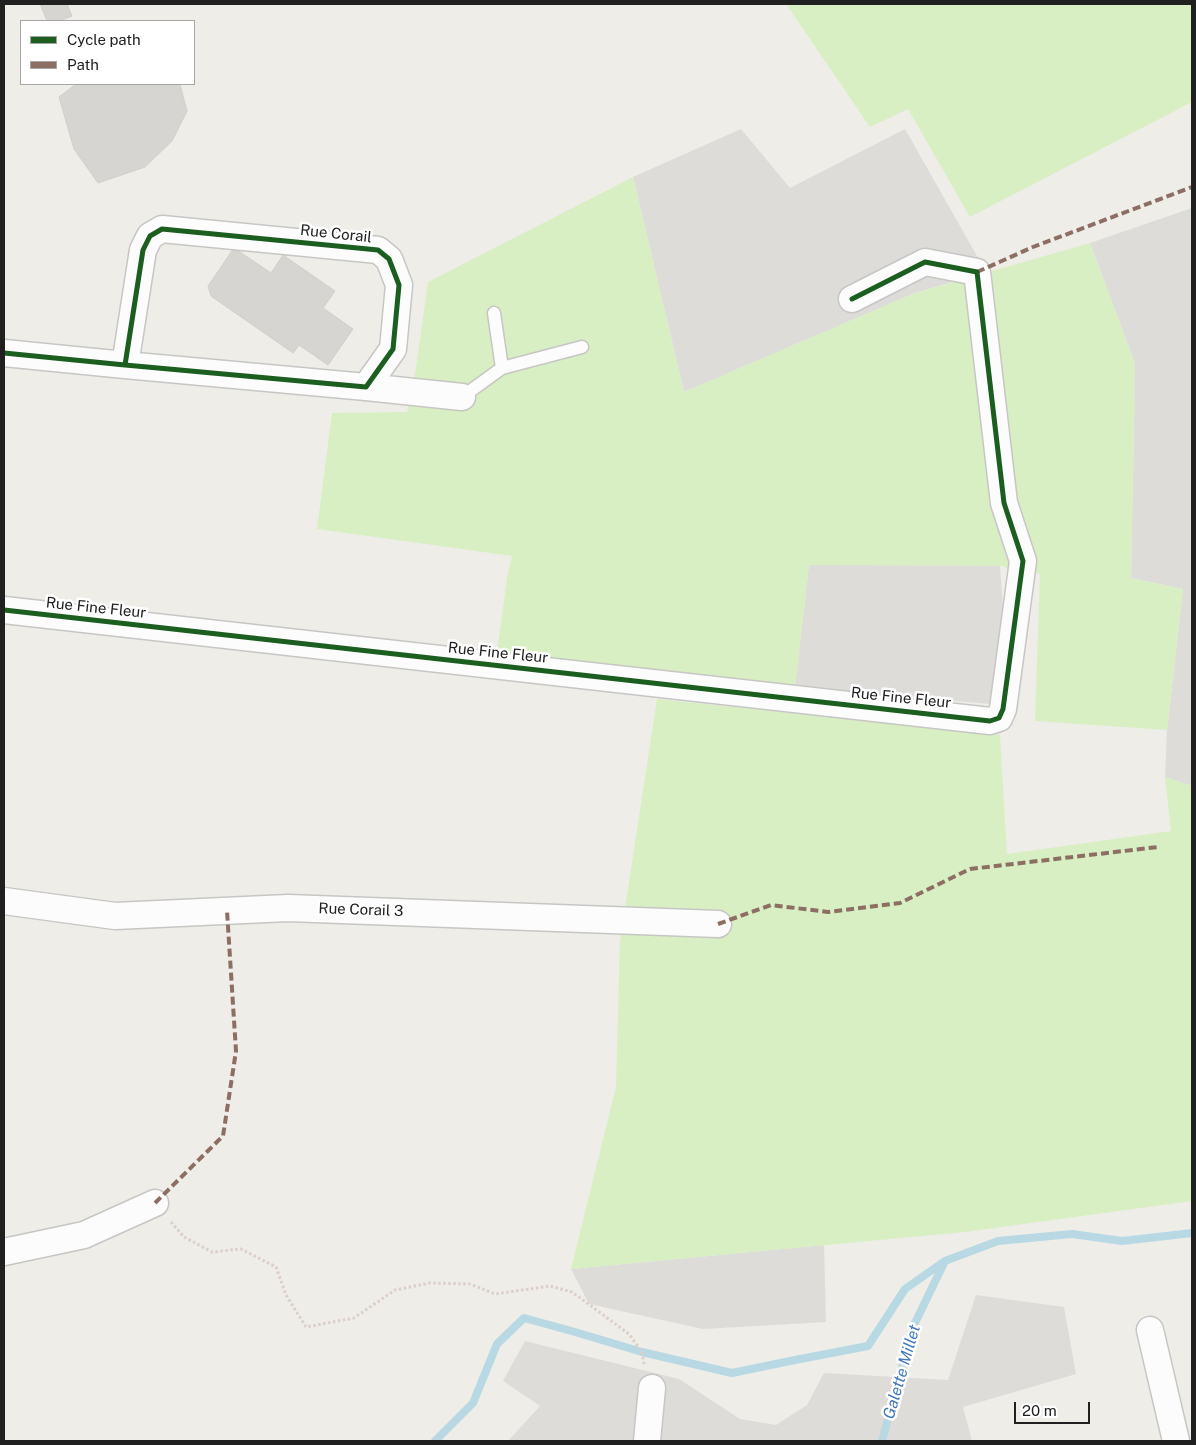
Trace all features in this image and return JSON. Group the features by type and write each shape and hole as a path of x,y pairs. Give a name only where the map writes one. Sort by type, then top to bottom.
{"street":[{"name":"Rue Corail","path":"125,364 143,250 150,236 162,229 378,250 389,259 399,285 393,349 366,388"},
{"name":"Rue Fine Fleur","path":"4,610 990,721 999,718 1003,709 1024,561 1004,503 977,272 925,262 852,299"},
{"path":"4,352 462,397"},
{"name":"Rue Corail 3","path":"4,901 115,916 288,908 718,924"},
{"path":"4,1252 84,1235 155,1203"},
{"path":"1150,1330 1176,1441"},
{"path":"647,1441 652,1388"}],"lane":[{"path":"494,313 502,368"},
{"path":"462,397 502,368 582,347"}],"path":[{"path":"155,1203 184,1237 212,1252 240,1249 276,1267 286,1295 306,1327 354,1318 396,1290 429,1283 470,1284 495,1294 550,1286 572,1292 629,1334 642,1352 652,1388"}],"shaded area":[{"path":"741,129 790,188 905,129 986,272 915,293 684,392 633,177"},
{"path":"1192,208 1192,786 1165,777 1167,730 1183,589 1131,578 1135,364 1090,243"},
{"path":"809,564 1000,566 1004,623 990,704 795,687"},
{"path":"824,1245 826,1322 703,1329 589,1304 571,1269"},
{"path":"976,1295 1064,1307 1076,1374 963,1407 972,1441 508,1441 540,1406 503,1381 525,1341 679,1379 740,1419 776,1425 807,1405 824,1373 948,1380"}],"green space":[{"path":"786,4 1192,4 1192,102 970,217 908,109 870,127"},
{"path":"633,177 684,392 915,293 1090,243 1135,364 1131,578 1183,589 1167,730 1035,721 1040,574 1000,566 809,565 793,704 494,676 507,578 512,556 317,529 332,413 407,412 415,375 428,282"},
{"path":"657,699 1000,735 1007,854 1171,831 1165,777 1192,786 1192,1201 965,1232 571,1269 616,1087 620,941"}],"building":[{"path":"40,4 67,4 72,16 62,20 47,20"},
{"path":"75,85 180,85 187,111 172,141 145,167 98,183 74,149 59,97"},
{"path":"234,248 271,273 283,255 335,291 323,308 353,329 328,365 299,345 293,353 211,296 208,286"}],"waterway":[{"name":"Galette Millet","path":"882,1441 913,1327 945,1261 998,1241 1072,1234 1122,1241 1192,1233"},
{"path":"435,1441 473,1403 497,1344 524,1318 642,1352 732,1373 868,1346 905,1289 945,1261"}],"marked path":[{"path":"977,272 1033,247 1192,187"},
{"path":"718,924 771,905 828,912 900,903 970,869 1158,847"},
{"path":"155,1203 223,1136 236,1051 227,911"}],"cycle path":[{"path":"4,353 125,365 366,387 393,349 399,285 389,259 378,250 162,229 150,236 143,250 125,365"},
{"path":"4,610 990,721 999,718 1003,709 1023,561 1004,503 977,272 925,262 852,299"}]}
